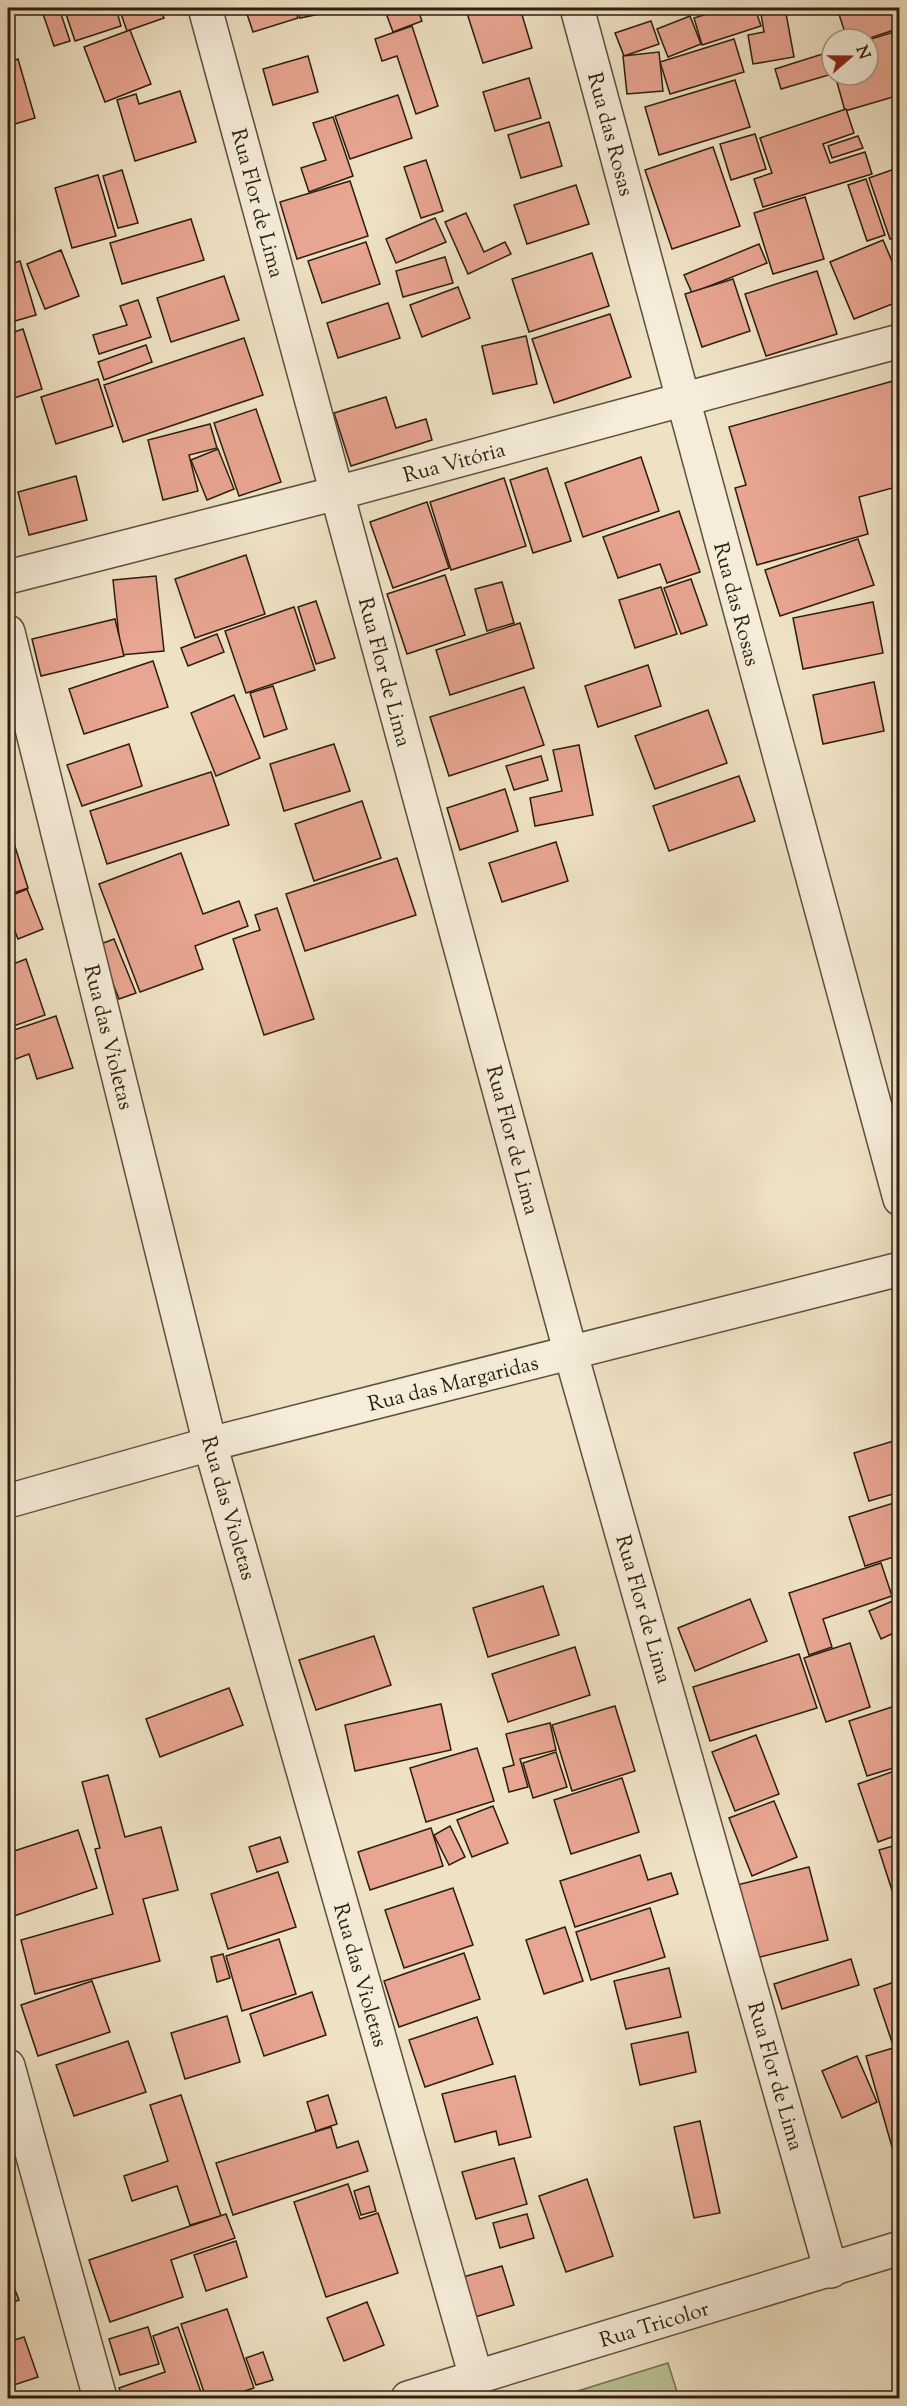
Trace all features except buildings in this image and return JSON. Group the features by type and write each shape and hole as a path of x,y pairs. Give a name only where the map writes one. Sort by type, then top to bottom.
{"street":[{"name":"Rua Flor de Lima","path":"205,8 571,1354 831,2271"},
{"name":"Rua das Rosas","path":"577,8 681,400 900,1199"},
{"name":"Rua Vitória","path":"8,577 337,494 900,341"},
{"name":"Rua das Violetas","path":"8,632 210,1444 476,2377"},
{"name":"Rua das Margaridas","path":"8,1501 210,1444 900,1269"},
{"path":"8,2066 100,2398"},
{"name":"Rua Tricolor","path":"408,2398 831,2271 900,2248"}],"green space":[{"path":"668,2363 679,2398 555,2398"}]}
